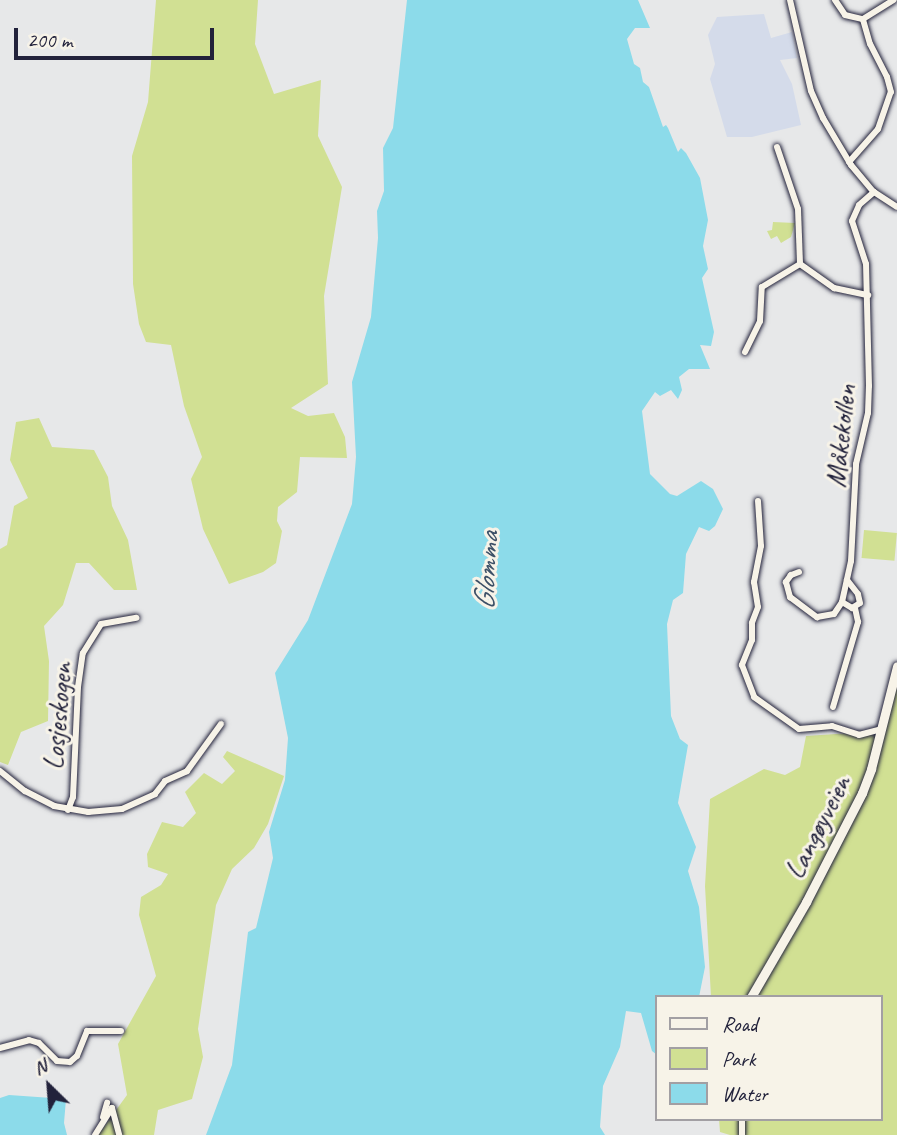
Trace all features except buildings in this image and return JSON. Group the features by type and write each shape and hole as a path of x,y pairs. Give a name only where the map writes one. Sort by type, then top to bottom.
{"main road":[{"name":"Langøyveien","path":"752,995 806,902 862,793 897,666"}],"street":[{"path":"790,0 811,91 823,118 849,162 874,192 897,206"},
{"path":"835,0 845,15 863,19 893,0"},
{"path":"849,162 878,129 891,92 887,76 870,44 863,19"},
{"path":"777,147 798,209 800,264"},
{"name":"Måkekollen","path":"842,602 853,548 856,464 868,413 868,295 864,254 852,221 859,205 874,192"},
{"path":"800,264 834,288 868,295"},
{"path":"745,352 760,321 762,287 800,264"},
{"path":"758,501 761,546 754,582 758,607 752,623 752,640 742,665 754,697 799,729 832,726 859,735 881,729"},
{"path":"800,572 791,575 786,588 790,597 807,611 826,617 834,614 842,602 855,608"},
{"name":"Måkekollen","path":"833,707 858,622 855,608 860,597 847,580"},
{"name":"Losjeskogen","path":"68,810 72,797 78,675 83,653 101,624 136,618"},
{"path":"0,771 43,802 68,810 106,811 155,794 165,781 193,764 221,724"},
{"path":"0,1048 29,1040 38,1043 57,1060 70,1062 77,1056 87,1031 121,1031"},
{"path":"100,1125 107,1103"},
{"path":"95,1135 112,1108 119,1135"}],"shaded area":[{"path":"764,14 771,38 792,32 797,58 780,60 792,84 801,125 752,137 727,137 710,79 715,64 708,35 717,17"}],"green space":[{"path":"156,0 258,0 255,44 274,94 321,80 318,136 342,187 324,296 328,384 291,408 308,416 334,413 345,437 347,458 300,457 297,492 278,507 277,521 282,531 276,563 263,572 229,584 203,529 191,479 202,457 184,406 171,345 146,342 139,324 133,284 132,156 148,102"},
{"path":"773,222 795,223 791,237 781,243 777,236 771,239 767,231 772,230"},
{"path":"39,418 52,447 94,450 108,477 112,506 128,540 137,590 114,590 89,563 76,563 63,605 44,626 49,661 48,721 21,732 8,765 0,762 0,549 7,545 14,506 28,498 10,460 16,422"},
{"path":"864,530 897,533 894,561 862,558"},
{"path":"897,685 897,1135 730,1135 720,1132 719,1121 883,1121 883,995 711,995 705,886 710,799 764,769 785,775 800,767 806,736 866,732 886,723"},
{"path":"227,751 284,776 268,824 254,848 232,869 216,905 198,1029 203,1057 192,1099 158,1110 154,1135 98,1135 127,1095 118,1044 156,976 139,915 141,897 161,885 168,874 148,867 147,854 162,822 183,827 196,813 185,792 204,773 222,784 235,771 223,757"}],"water":[{"name":"Glomma","path":"407,0 638,0 650,28 635,28 627,39 634,64 640,68 643,82 649,87 663,127 666,125 678,152 681,148 686,153 700,178 708,220 703,246 708,269 702,278 714,332 711,346 700,345 710,369 689,369 679,377 682,390 678,399 671,390 660,396 655,392 642,411 650,474 670,494 677,496 701,481 713,489 723,509 715,526 709,531 699,527 686,554 683,593 673,600 667,624 671,716 680,739 688,745 678,803 696,847 688,871 699,907 705,967 699,995 656,995 656,1054 652,1051 641,1013 626,1011 620,1047 603,1086 600,1127 605,1135 206,1135 232,1065 248,932 256,928 273,858 269,832 285,780 288,738 275,673 308,620 352,504 356,457 352,382 371,317 378,238 377,211 384,191 383,148 393,128"},
{"path":"9,1095 66,1099 64,1123 67,1135 0,1135 0,1098"}]}
